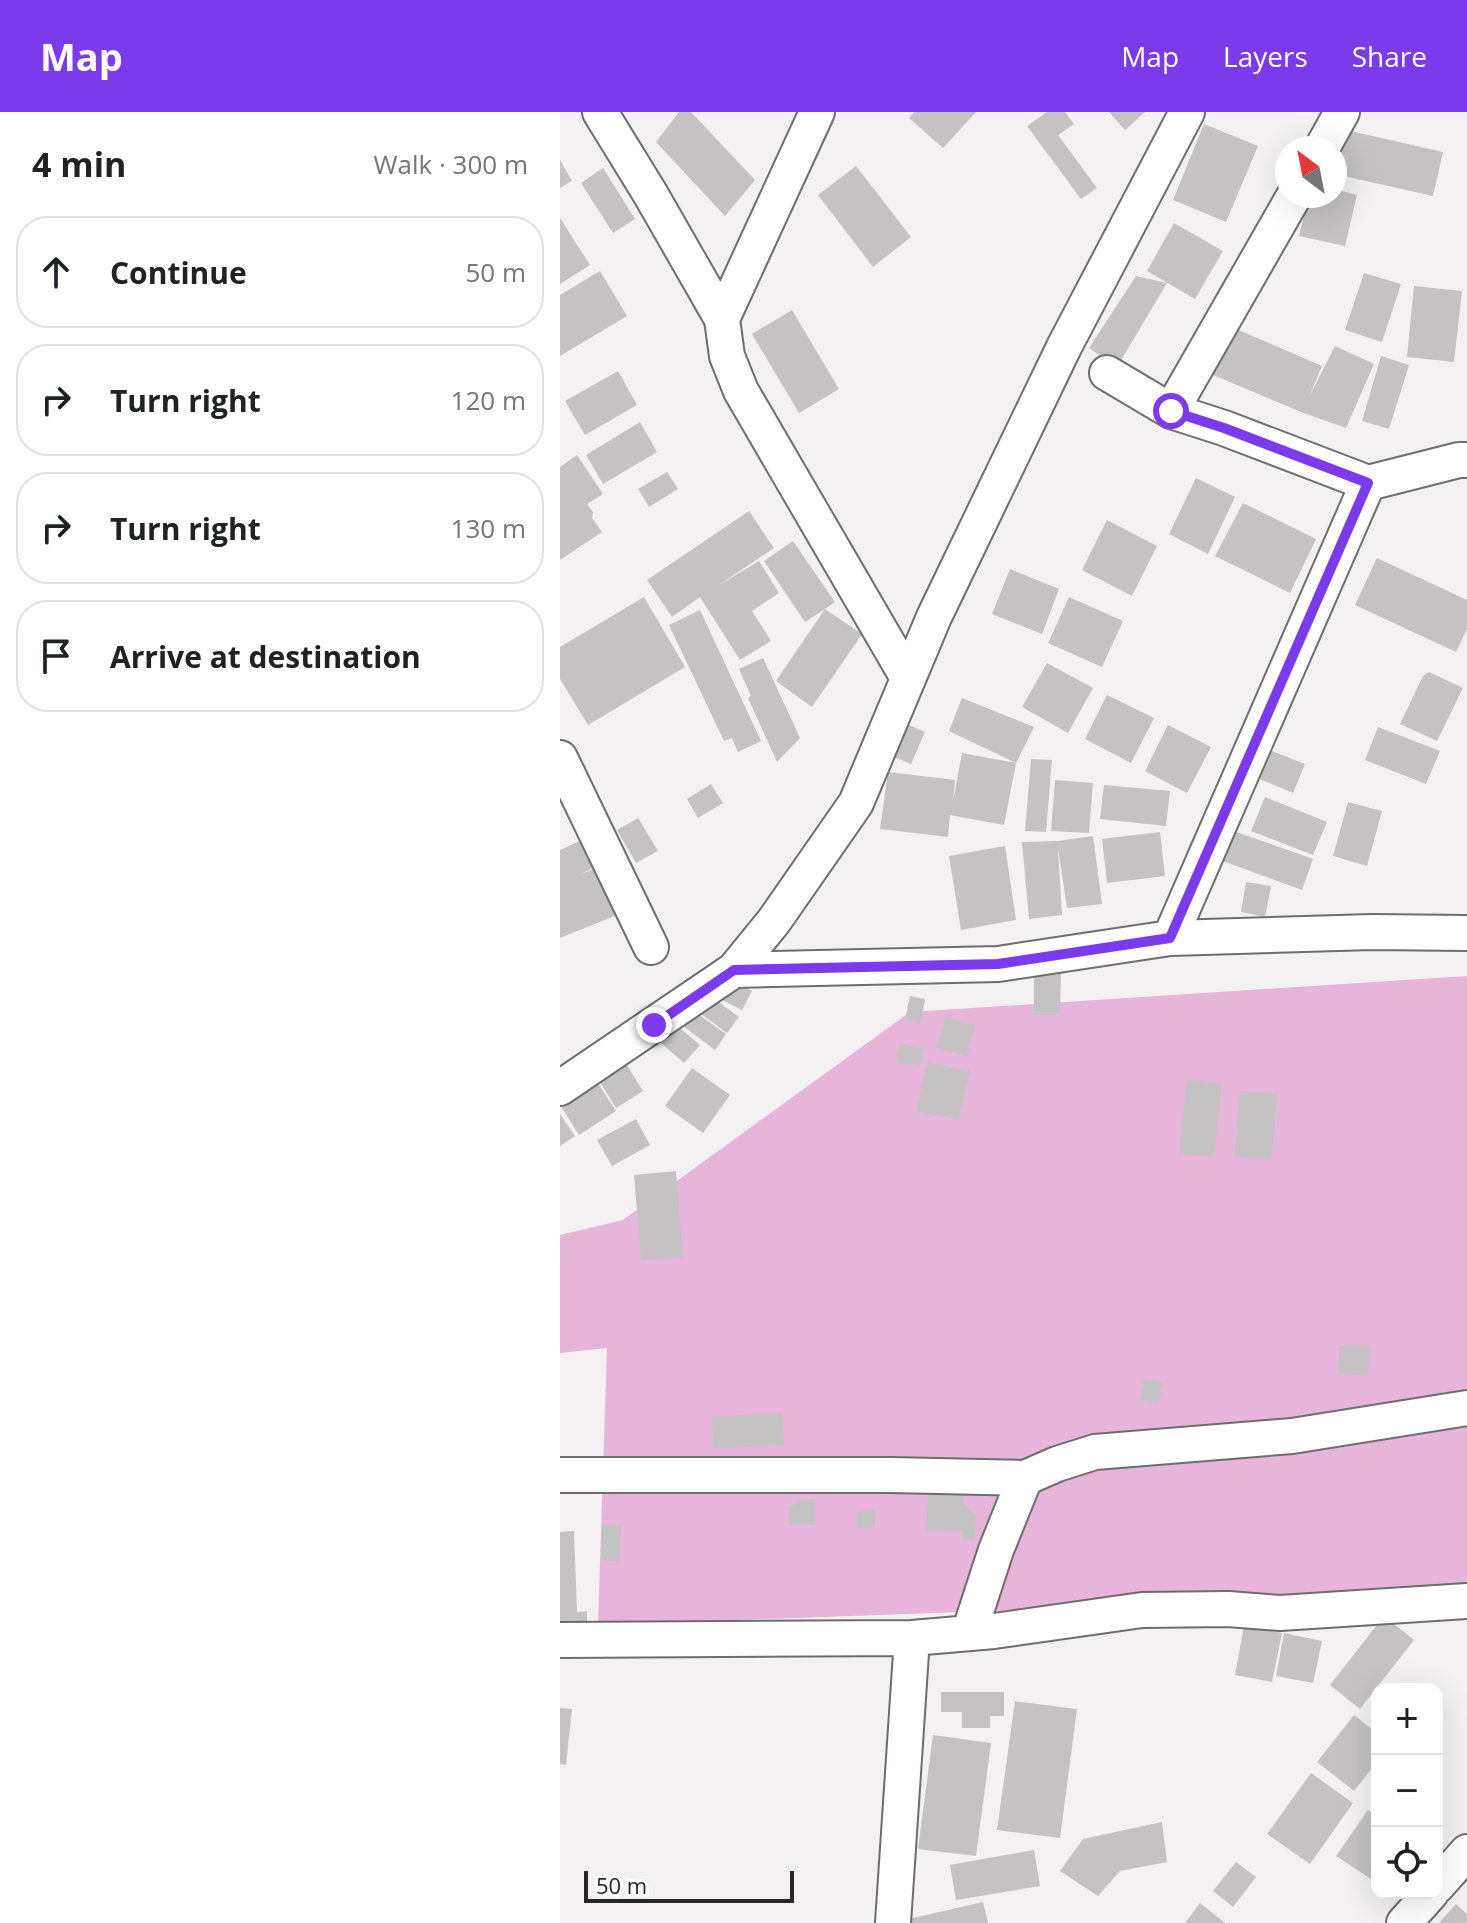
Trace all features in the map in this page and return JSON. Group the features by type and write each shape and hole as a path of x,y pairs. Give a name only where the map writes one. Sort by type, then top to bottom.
{"street":[{"path":"600,112 722,319 727,356 741,391 908,678"},
{"path":"722,319 817,112"},
{"path":"560,1088 734,970 774,921 856,803 934,617 1064,347 1187,112"},
{"path":"1329,136 1342,112"},
{"path":"1171,411 1287,208"},
{"path":"1107,373 1171,411 1368,483 1467,460"},
{"path":"1170,938 1368,483"},
{"path":"560,758 651,947"},
{"path":"734,970 998,964 1170,938 1372,932 1467,933"},
{"path":"560,1475 1025,1478 1095,1452 1292,1436 1467,1408"},
{"path":"969,1633 996,1550 1025,1478"},
{"path":"560,1640 912,1638 1142,1610 1228,1609 1280,1613 1467,1601"},
{"path":"893,1923 912,1638"},
{"path":"1443,1879 1467,1852"},
{"path":"1404,1923 1426,1899"}],"shaded area":[{"path":"1467,976 1467,1594 598,1625 607,1348 560,1353 560,1235 623,1220 910,1012"}],"building":[{"path":"679,112 691,112 755,180 725,216 656,142"},
{"path":"914,112 976,112 943,148 909,118"},
{"path":"1047,112 1065,112 1074,124 1058,135 1097,188 1081,199 1027,126"},
{"path":"1109,112 1145,112 1125,130"},
{"path":"1204,124 1258,146 1226,222 1173,200"},
{"path":"1346,130 1443,152 1433,196 1347,177 1347,136 1344,136"},
{"path":"560,160 572,181 560,188"},
{"path":"856,166 911,237 873,267 818,195"},
{"path":"603,168 635,219 613,233 581,183"},
{"path":"1347,192 1357,195 1345,246 1299,236 1306,208 1347,208"},
{"path":"560,218 590,265 560,284"},
{"path":"1174,223 1223,251 1195,299 1147,271"},
{"path":"600,271 627,316 560,356 560,295"},
{"path":"1364,273 1401,284 1382,342 1345,330"},
{"path":"1136,276 1167,283 1117,367 1089,348"},
{"path":"1414,286 1462,291 1454,362 1407,357"},
{"path":"792,310 839,389 799,413 752,334"},
{"path":"1234,328 1322,366 1309,397 1335,346 1374,364 1346,428 1213,375"},
{"path":"1381,356 1409,365 1389,429 1362,421"},
{"path":"618,371 637,405 585,435 565,401"},
{"path":"640,422 657,452 603,484 586,455"},
{"path":"577,455 603,494 587,504 602,532 560,560 560,467"},
{"path":"667,472 678,489 649,507 638,489"},
{"path":"1196,478 1235,497 1208,554 1169,534"},
{"path":"1243,503 1316,539 1290,593 1215,556"},
{"path":"749,511 774,548 719,585 759,561 779,593 752,611 771,641 740,660 700,597 672,617 647,580"},
{"path":"1107,520 1157,546 1132,596 1082,570"},
{"path":"793,541 835,602 805,622 764,561"},
{"path":"1377,558 1467,600 1467,629 1456,652 1355,605"},
{"path":"1010,569 1059,589 1042,634 992,614"},
{"path":"644,597 685,667 588,725 560,679 560,647"},
{"path":"1069,597 1123,621 1102,667 1048,643"},
{"path":"825,609 862,634 812,707 776,681"},
{"path":"700,610 761,741 738,752 732,738 724,741 669,625"},
{"path":"763,658 800,738 777,762 748,698 751,696 739,669"},
{"path":"1047,663 1093,688 1068,733 1022,707"},
{"path":"1429,672 1463,688 1437,741 1400,724 1423,676"},
{"path":"1107,695 1154,718 1131,763 1085,739"},
{"path":"962,698 1034,727 1016,763 949,731"},
{"path":"900,721 925,732 911,764 887,754"},
{"path":"1168,725 1211,747 1187,793 1145,771"},
{"path":"1378,727 1440,751 1426,784 1365,760"},
{"path":"1272,751 1305,764 1293,793 1260,779"},
{"path":"962,753 1016,763 1004,825 950,815 948,837 880,829 888,772 955,780 953,801"},
{"path":"1031,759 1052,760 1046,832 1025,831"},
{"path":"1055,780 1093,783 1089,833 1051,831"},
{"path":"711,784 723,803 698,818 687,799"},
{"path":"1104,785 1170,791 1166,826 1100,819"},
{"path":"1265,797 1327,822 1313,855 1251,831"},
{"path":"1348,802 1382,811 1367,866 1333,856"},
{"path":"638,818 658,851 636,863 617,830"},
{"path":"1228,829 1313,859 1302,890 1217,859"},
{"path":"1160,832 1165,876 1107,883 1102,839"},
{"path":"1093,836 1102,904 1067,908 1058,848 1062,915 1029,919 1022,842"},
{"path":"584,839 597,866 579,875 603,865 622,913 560,938 560,850"},
{"path":"1005,846 1016,920 961,930 949,856"},
{"path":"1246,882 1271,886 1265,917 1241,912"},
{"path":"1034,970 1061,971 1060,1015 1034,1015"},
{"path":"730,979 752,991 742,1010 720,999"},
{"path":"709,995 739,1017 727,1033 697,1011"},
{"path":"910,996 925,999 921,1023 905,1020"},
{"path":"694,1011 726,1034 715,1050 683,1026"},
{"path":"945,1017 975,1025 967,1056 937,1048"},
{"path":"675,1024 700,1045 684,1063 660,1042"},
{"path":"899,1044 923,1048 920,1066 896,1062"},
{"path":"622,1057 643,1091 616,1108 595,1074"},
{"path":"927,1062 970,1071 959,1120 916,1111"},
{"path":"692,1068 730,1095 703,1133 665,1106"},
{"path":"594,1077 616,1111 579,1135 560,1105 560,1098"},
{"path":"1187,1080 1222,1084 1214,1157 1179,1154"},
{"path":"1240,1091 1278,1094 1271,1160 1234,1156"},
{"path":"560,1114 575,1136 560,1146"},
{"path":"636,1119 650,1145 612,1166 597,1140"},
{"path":"676,1171 683,1257 641,1260 634,1175"},
{"path":"1340,1345 1370,1346 1368,1375 1338,1374"},
{"path":"1144,1379 1163,1382 1159,1403 1140,1400"},
{"path":"783,1413 784,1445 713,1448 712,1417"},
{"path":"933,1485 964,1485 963,1503 976,1515 975,1540 962,1539 962,1531 926,1530 928,1493"},
{"path":"801,1499 815,1499 815,1525 789,1525 789,1508"},
{"path":"875,1510 875,1527 857,1528 857,1511"},
{"path":"602,1525 621,1525 620,1561 601,1560"},
{"path":"574,1531 577,1612 587,1611 587,1624 560,1625 560,1532"},
{"path":"1384,1616 1414,1640 1380,1683 1371,1683 1371,1695 1360,1709 1330,1685"},
{"path":"1244,1626 1282,1633 1272,1682 1235,1675"},
{"path":"1284,1633 1322,1641 1313,1683 1276,1676"},
{"path":"941,1692 1004,1692 1004,1716 990,1716 990,1728 962,1728 962,1712 941,1712"},
{"path":"1015,1701 1077,1709 1060,1838 997,1830"},
{"path":"560,1708 572,1709 566,1765 560,1764"},
{"path":"1354,1715 1371,1728 1371,1770 1354,1791 1317,1762"},
{"path":"933,1735 991,1743 976,1856 918,1849"},
{"path":"1311,1773 1353,1803 1310,1864 1267,1834"},
{"path":"1368,1810 1371,1812 1371,1879 1336,1856"},
{"path":"1162,1822 1167,1862 1120,1871 1098,1896 1060,1871 1083,1839"},
{"path":"1034,1850 1040,1886 956,1900 950,1865"},
{"path":"1236,1862 1256,1877 1233,1907 1213,1891"},
{"path":"983,1902 988,1923 905,1923 904,1920"},
{"path":"1200,1903 1225,1923 1185,1923"},
{"path":"1456,1904 1467,1914 1467,1923 1439,1923"}],"route":[{"path":"654,1025 734,970 998,964 1170,938 1368,483 1171,411"}]}
